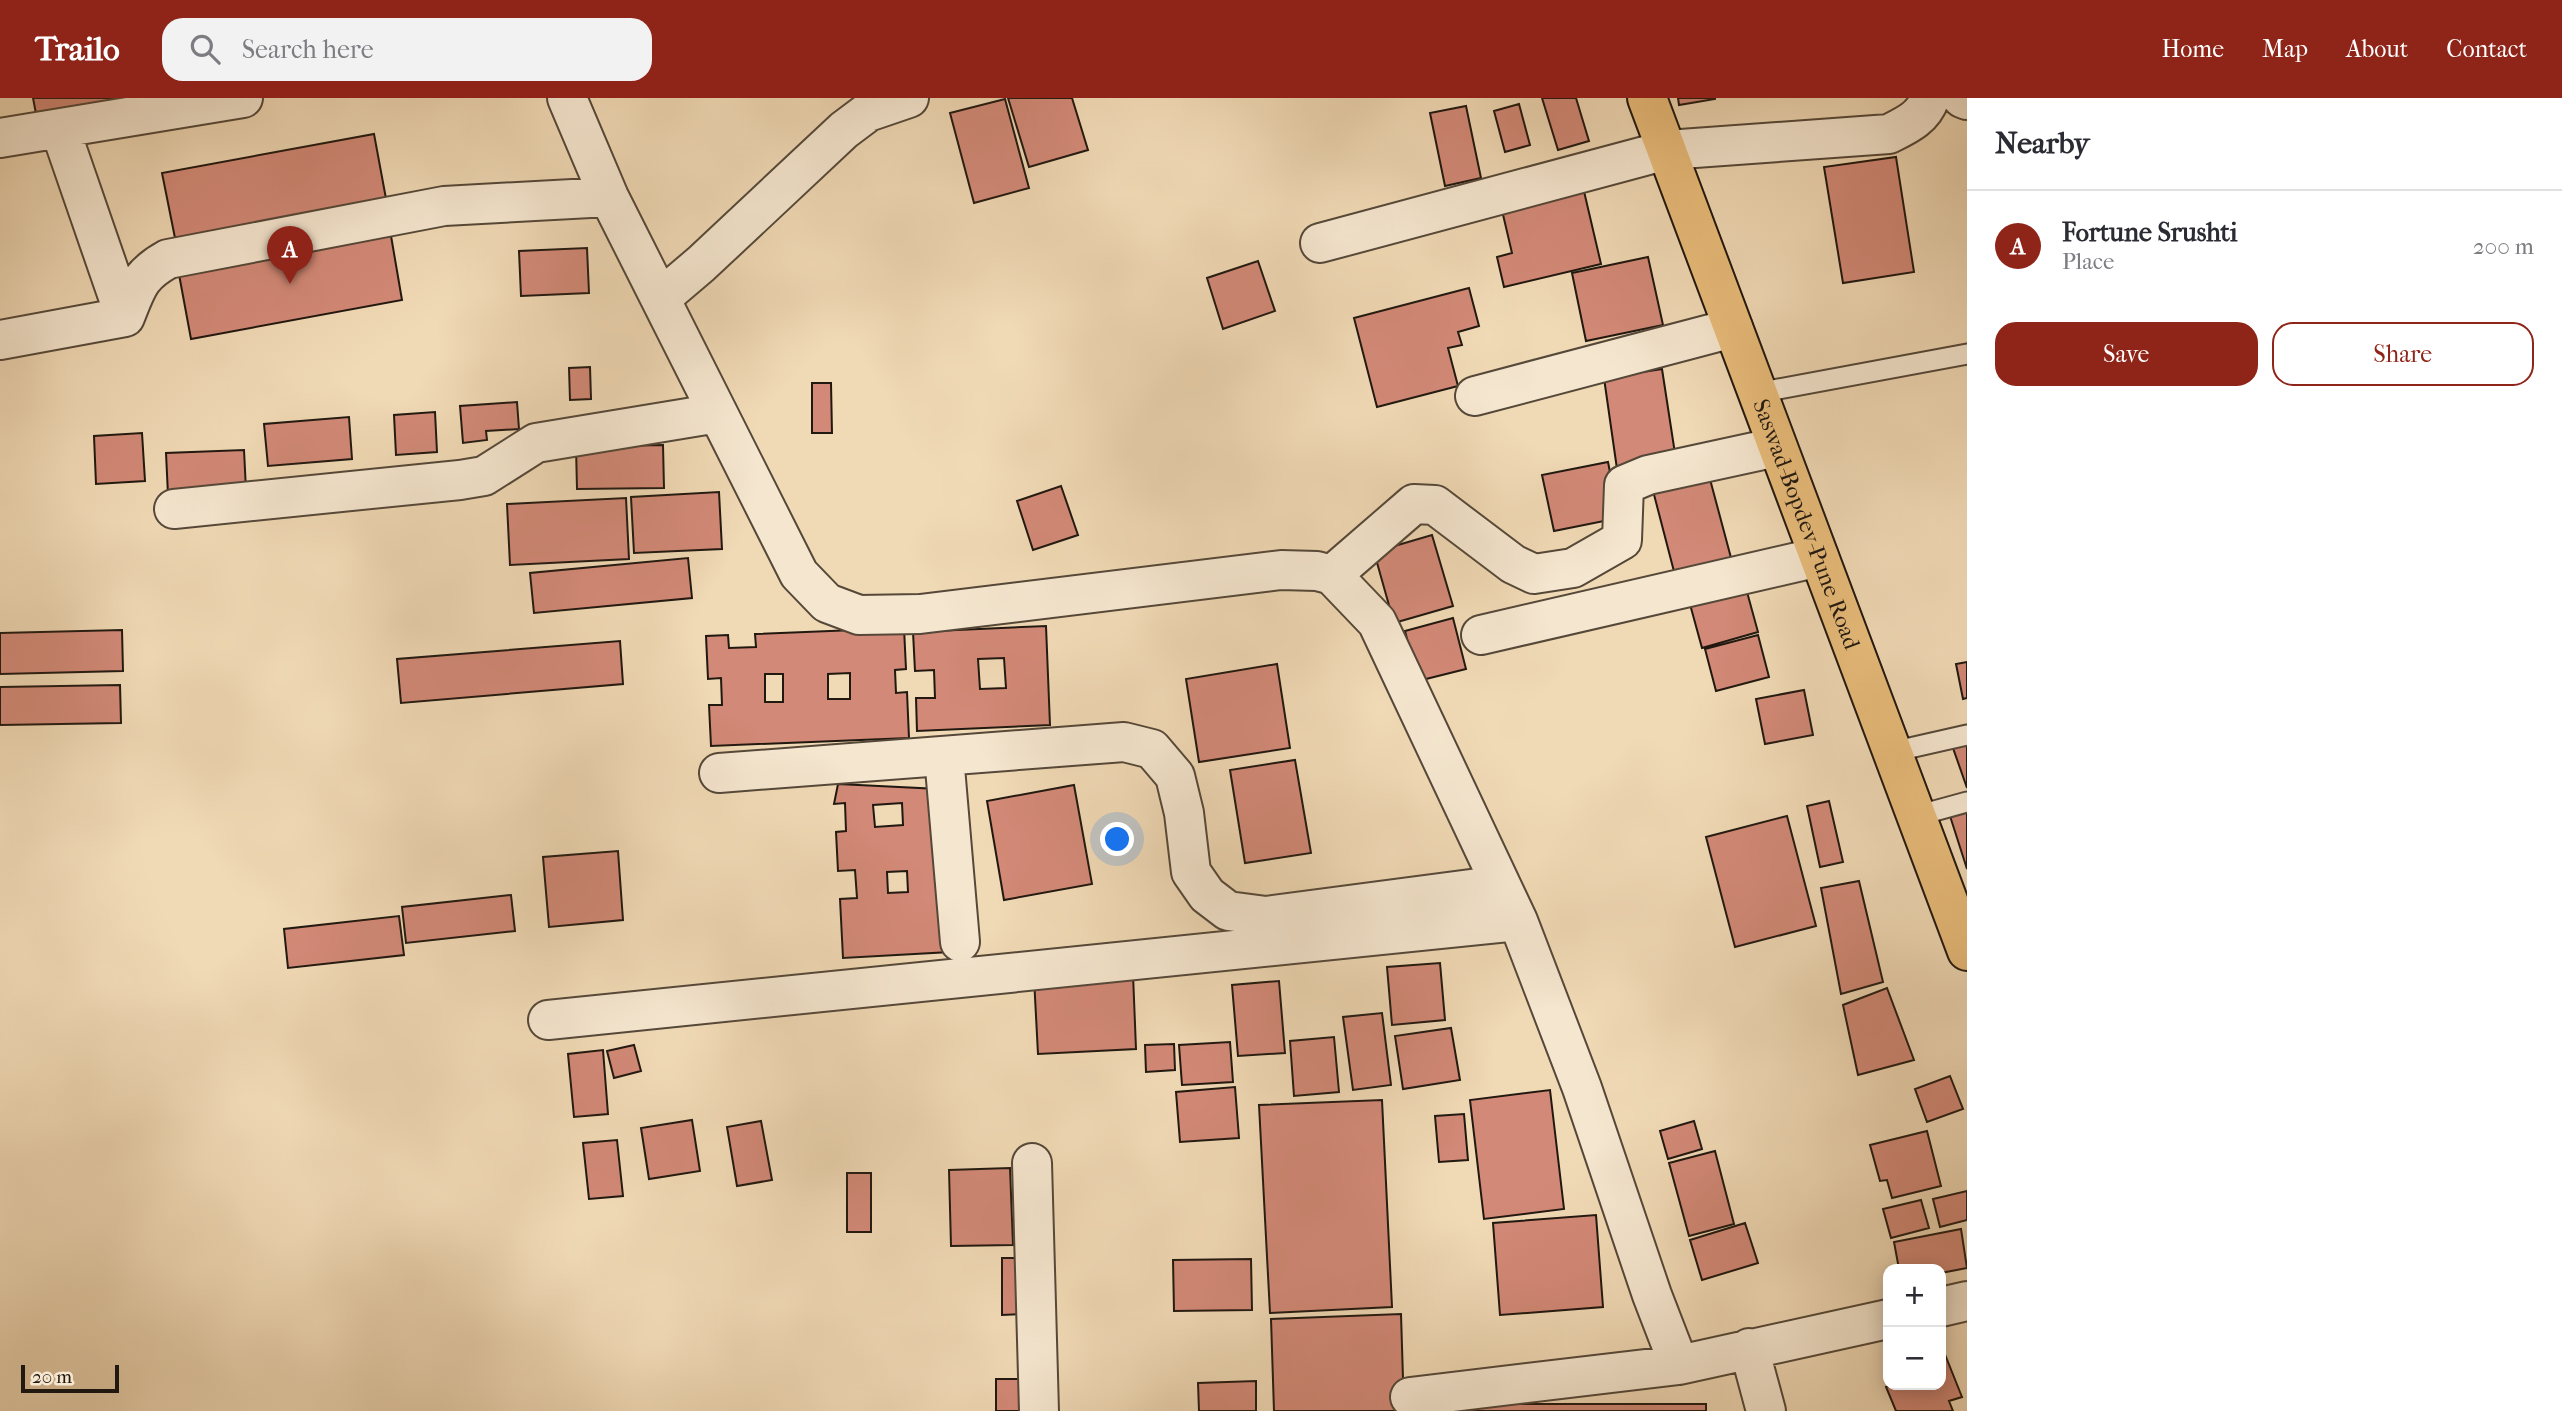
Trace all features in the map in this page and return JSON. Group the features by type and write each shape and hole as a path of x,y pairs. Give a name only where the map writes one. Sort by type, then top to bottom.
{"main road":[{"name":"Saswad-Bopdev-Pune Road","path":"1647,98 1967,951"}],"street":[{"path":"0,138 243,98"},
{"path":"567,98 609,197 799,574 827,603 859,615 920,614 1282,570 1317,571 1332,575 1377,622 1518,921 1582,1088 1651,1296 1679,1365"},
{"path":"661,298 844,130 867,112 909,98"},
{"path":"1320,243 1667,150 1889,134 1910,124 1926,109 1930,98"},
{"path":"60,129 125,317"},
{"path":"125,317 136,289 149,270 168,259 444,206 609,197"},
{"path":"0,340 125,317"},
{"path":"1475,396 1733,328"},
{"path":"174,509 460,481 484,476 536,443 718,413"},
{"path":"1332,575 1414,504 1435,505 1513,564 1534,574 1573,568 1622,540 1624,485 1648,475 1777,447"},
{"path":"1481,635 1819,557"},
{"path":"719,773 1124,742 1152,749 1175,776 1184,813 1191,872 1207,895 1228,912 1266,916 1501,885"},
{"path":"944,756 960,942"},
{"path":"548,1020 1518,921"},
{"path":"1032,1163 1039,1411"},
{"path":"1946,1306 1967,1301"},
{"path":"1410,1396 1679,1365 1883,1320"},
{"path":"1749,1348 1766,1411"}],"lane":[{"path":"1757,393 1967,354"},
{"path":"1892,752 1967,735"},
{"path":"1916,816 1967,802"}],"building":[{"path":"33,98 115,98 117,106 37,119"},
{"path":"1008,98 1072,98 1088,150 1029,167"},
{"path":"1542,98 1576,98 1589,141 1558,150"},
{"path":"1678,98 1715,98 1715,99 1679,105"},
{"path":"1005,99 1029,188 974,203 950,113"},
{"path":"1519,104 1530,145 1505,152 1494,111"},
{"path":"1466,106 1481,178 1445,186 1430,113"},
{"path":"374,134 387,204 176,243 162,173"},
{"path":"1896,157 1914,272 1843,283 1824,167"},
{"path":"1583,187 1601,264 1504,287 1497,257 1512,253 1501,206"},
{"path":"390,230 402,300 191,339 178,269"},
{"path":"587,248 589,293 521,296 519,251"},
{"path":"1648,257 1663,325 1586,341 1572,273"},
{"path":"1258,261 1275,311 1223,329 1207,278"},
{"path":"1469,288 1479,326 1458,332 1462,345 1448,348 1458,386 1377,407 1354,318"},
{"path":"590,367 591,399 570,400 569,368"},
{"path":"1662,369 1676,460 1617,469 1604,378"},
{"path":"812,383 831,383 832,433 812,433"},
{"path":"517,402 519,429 486,431 487,440 463,443 460,406"},
{"path":"435,412 437,452 396,455 394,415"},
{"path":"349,417 352,459 268,466 264,424"},
{"path":"142,433 145,481 96,484 94,436"},
{"path":"663,445 664,488 577,489 576,447"},
{"path":"244,450 246,490 168,495 166,453"},
{"path":"1608,462 1619,518 1554,531 1542,475"},
{"path":"1707,468 1734,569 1677,583 1651,483"},
{"path":"1061,486 1078,535 1033,550 1017,501"},
{"path":"719,492 722,549 634,553 631,497"},
{"path":"626,498 629,559 510,565 507,504"},
{"path":"1432,535 1453,606 1394,623 1374,552"},
{"path":"688,558 692,598 534,613 530,573"},
{"path":"1744,581 1758,632 1702,648 1688,597"},
{"path":"1453,618 1466,669 1418,681 1405,631"},
{"path":"1046,626 1050,725 917,731 916,698 935,698 934,670 915,671 913,632","holes":["1004,658 1006,688 980,689 978,659"]},
{"path":"904,628 906,669 895,670 896,693 907,692 909,738 711,746 709,705 722,705 721,678 708,679 706,636 728,635 729,648 756,647 755,634","holes":["850,673 850,699 828,699 828,674","765,674 783,674 783,702 765,702"]},
{"path":"122,630 123,671 0,674 0,633"},
{"path":"1758,635 1769,677 1716,691 1705,649"},
{"path":"620,641 623,684 401,703 397,659"},
{"path":"1967,662 1967,698 1963,699 1956,664"},
{"path":"1277,664 1290,748 1199,762 1186,679"},
{"path":"120,685 121,723 0,725 0,687"},
{"path":"1804,690 1813,735 1765,744 1756,699"},
{"path":"1967,743 1967,788 1953,748"},
{"path":"1295,760 1311,853 1245,863 1230,770"},
{"path":"838,784 939,789 950,952 843,958 840,899 857,898 855,870 838,871 836,832 846,831 845,803 834,804","holes":["902,803 903,825 875,827 873,805","907,871 908,892 888,893 887,872"]},
{"path":"1074,785 1092,884 1004,900 987,801"},
{"path":"1829,801 1843,862 1820,867 1807,806"},
{"path":"1967,811 1967,869 1950,816"},
{"path":"1787,816 1816,926 1735,947 1706,837"},
{"path":"618,851 623,920 549,927 543,857"},
{"path":"1859,881 1883,982 1841,994 1821,888"},
{"path":"511,895 515,931 406,943 402,907"},
{"path":"399,916 404,955 288,968 284,929"},
{"path":"1440,963 1445,1020 1392,1025 1387,967"},
{"path":"1133,974 1136,1049 1038,1054 1034,978"},
{"path":"1279,981 1285,1053 1238,1056 1232,985"},
{"path":"1887,988 1914,1060 1858,1075 1843,1005"},
{"path":"1382,1013 1391,1085 1353,1090 1343,1017"},
{"path":"1451,1028 1460,1080 1403,1089 1395,1036"},
{"path":"1334,1037 1339,1092 1294,1096 1290,1041"},
{"path":"1230,1042 1233,1082 1182,1085 1179,1045"},
{"path":"1174,1044 1175,1070 1146,1072 1145,1045"},
{"path":"634,1045 641,1071 614,1078 607,1051"},
{"path":"603,1050 608,1114 574,1117 568,1054"},
{"path":"1950,1076 1963,1109 1927,1122 1915,1089"},
{"path":"1235,1087 1239,1138 1180,1142 1176,1092"},
{"path":"1550,1090 1564,1209 1484,1219 1470,1100"},
{"path":"1382,1100 1392,1307 1270,1313 1259,1105"},
{"path":"1464,1114 1468,1160 1439,1162 1435,1116"},
{"path":"692,1120 700,1171 649,1179 641,1128"},
{"path":"761,1121 772,1180 737,1186 727,1127"},
{"path":"1694,1121 1702,1149 1668,1159 1660,1131"},
{"path":"1927,1131 1941,1186 1892,1198 1887,1180 1880,1181 1870,1145"},
{"path":"617,1140 623,1196 589,1199 583,1143"},
{"path":"1715,1151 1734,1224 1689,1236 1669,1163"},
{"path":"1010,1168 1013,1245 951,1246 949,1170"},
{"path":"847,1173 871,1173 871,1232 847,1232"},
{"path":"1967,1191 1967,1220 1940,1227 1933,1199"},
{"path":"1921,1200 1929,1228 1891,1238 1883,1209"},
{"path":"1596,1215 1603,1307 1500,1315 1493,1223"},
{"path":"1745,1223 1758,1263 1702,1280 1690,1240"},
{"path":"1961,1229 1967,1268 1946,1272 1946,1264 1898,1264 1894,1242"},
{"path":"1002,1258 1024,1258 1025,1314 1002,1315"},
{"path":"1251,1259 1252,1310 1174,1311 1173,1260"},
{"path":"1401,1314 1404,1411 1274,1411 1271,1319"},
{"path":"1946,1357 1962,1397 1949,1401 1953,1411 1896,1411 1887,1390 1946,1390"},
{"path":"996,1379 1030,1379 1030,1411 996,1411"},
{"path":"1256,1381 1256,1411 1199,1411 1198,1383"},
{"path":"1459,1404 1706,1404 1706,1411 1459,1411"}],"place":[{"name":"Fortune Srushti","path":"290,284"}]}
